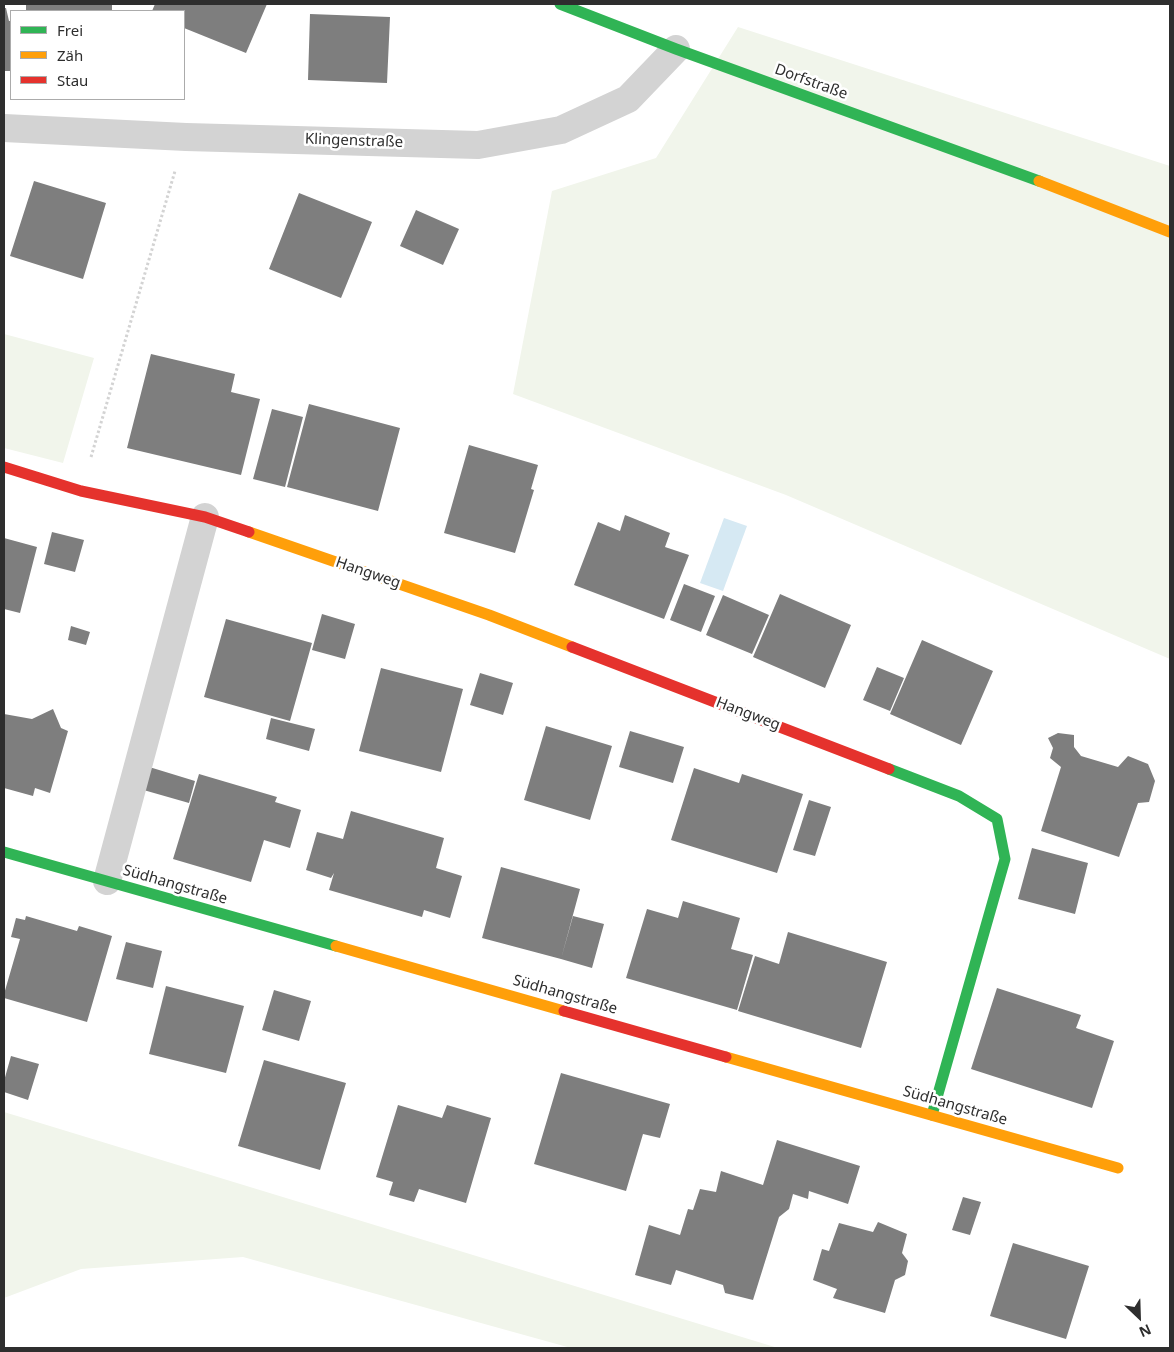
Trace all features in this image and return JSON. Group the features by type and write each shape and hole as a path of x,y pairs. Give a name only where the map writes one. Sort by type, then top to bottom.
{"street":[{"name":"Dorfstraße","path":"560,4 676,50 1052,186 1170,232"},
{"name":"Klingenstraße","path":"4,128 186,137 478,145 561,130 628,99 676,50"},
{"name":"Hangweg","path":"4,467 81,491 205,517 498,618 959,796 997,819 1005,859 932,1114"},
{"path":"107,881 205,517"},
{"name":"Südhangstraße","path":"4,852 1118,1168"}],"path":[{"path":"81,491 186,137"}],"shaded area":[{"path":"738,27 1170,166 1170,659 786,495 513,394 552,191 656,158"},
{"path":"4,334 94,358 63,463 4,448"},
{"path":"4,1112 778,1348 571,1348 243,1257 81,1269 4,1298"}],"water":[{"path":"724,518 747,526 723,591 700,583"}],"building":[{"path":"26,4 112,4 112,10 26,10"},
{"path":"155,4 267,4 246,53 185,28 185,10 152,10"},
{"path":"4,8 6,8 10,21 10,71 4,71"},
{"path":"310,14 390,17 387,83 308,80"},
{"path":"34,181 106,203 83,279 10,256"},
{"path":"299,193 372,222 341,298 269,269"},
{"path":"416,210 459,229 443,265 400,246"},
{"path":"151,354 235,374 231,392 260,399 241,475 127,448"},
{"path":"309,404 400,428 378,511 287,487"},
{"path":"272,409 303,417 285,487 253,479"},
{"path":"469,445 538,465 531,489 534,490 515,553 444,533"},
{"path":"625,515 670,533 665,547 689,555 664,619 574,585 598,522 620,531"},
{"path":"52,532 84,540 75,572 44,564"},
{"path":"4,538 37,547 20,613 4,609"},
{"path":"684,584 715,596 701,632 670,620"},
{"path":"780,594 851,625 825,688 753,657"},
{"path":"723,595 769,615 752,654 706,635"},
{"path":"322,614 355,624 345,659 312,650"},
{"path":"226,619 312,643 290,721 204,697"},
{"path":"71,626 90,632 86,645 68,640"},
{"path":"922,640 993,671 961,745 890,714"},
{"path":"877,667 904,678 890,711 863,700"},
{"path":"381,668 463,689 441,772 359,751"},
{"path":"480,673 513,683 503,715 470,705"},
{"path":"53,709 61,728 68,731 50,793 35,788 33,796 4,788 4,714 32,719"},
{"path":"271,718 315,729 309,751 266,739"},
{"path":"546,726 612,746 590,820 524,800"},
{"path":"630,731 684,747 673,783 619,767"},
{"path":"1058,733 1074,735 1074,747 1081,756 1118,767 1128,756 1148,764 1155,781 1149,802 1138,803 1119,857 1041,831 1061,767 1050,758 1053,748 1048,738"},
{"path":"146,766 195,781 189,803 140,789"},
{"path":"694,768 739,783 742,774 803,794 777,873 671,840"},
{"path":"199,774 277,797 275,802 301,810 290,848 264,840 251,882 173,859"},
{"path":"809,800 831,807 815,856 793,850"},
{"path":"351,811 444,838 436,868 462,876 450,918 424,910 422,917 329,890 334,873 331,878 306,870 317,832 343,839"},
{"path":"1032,848 1088,863 1075,914 1018,899"},
{"path":"501,867 580,889 561,959 482,938"},
{"path":"683,901 740,918 731,949 753,955 737,1010 626,978 647,909 678,918"},
{"path":"26,916 77,931 79,926 112,936 87,1022 4,998 20,939 11,937 16,918 25,920"},
{"path":"573,916 604,924 592,968 561,959"},
{"path":"788,932 887,962 861,1048 738,1011 755,956 779,964"},
{"path":"126,942 162,951 153,988 116,979"},
{"path":"166,986 244,1006 226,1073 149,1054"},
{"path":"997,988 1081,1015 1076,1028 1114,1041 1092,1108 971,1069"},
{"path":"274,990 311,1001 299,1041 262,1030"},
{"path":"11,1056 39,1064 28,1100 4,1092 4,1081"},
{"path":"264,1060 346,1083 320,1170 238,1146"},
{"path":"561,1073 670,1104 660,1138 643,1134 626,1191 534,1164"},
{"path":"398,1105 442,1118 447,1105 491,1118 466,1203 419,1189 414,1202 389,1195 393,1182 376,1177"},
{"path":"777,1140 860,1166 848,1204 809,1191 808,1199 793,1194 789,1209 779,1217 753,1300 725,1293 723,1285 676,1270 671,1285 635,1275 649,1225 680,1235 688,1209 693,1210 700,1189 716,1192 721,1171 763,1185"},
{"path":"963,1197 981,1202 970,1235 952,1230"},
{"path":"878,1222 907,1234 902,1253 908,1261 905,1275 895,1280 885,1313 833,1298 837,1289 813,1280 822,1249 829,1251 839,1223 873,1232"},
{"path":"1013,1243 1089,1266 1066,1339 990,1316"}],"traffic: fast":[{"path":"560,4 676,49 1039,181"},
{"path":"889,769 959,796 997,819 1005,859 932,1115"},
{"path":"4,852 336,946"}],"traffic: slow":[{"path":"1039,181 1170,232"},
{"path":"249,532 489,615 572,647"},
{"path":"336,946 564,1011"},
{"path":"726,1057 1118,1168"}],"traffic: jam":[{"path":"4,467 81,491 205,517 249,532"},
{"path":"572,647 889,769"},
{"path":"564,1011 726,1057"}]}
